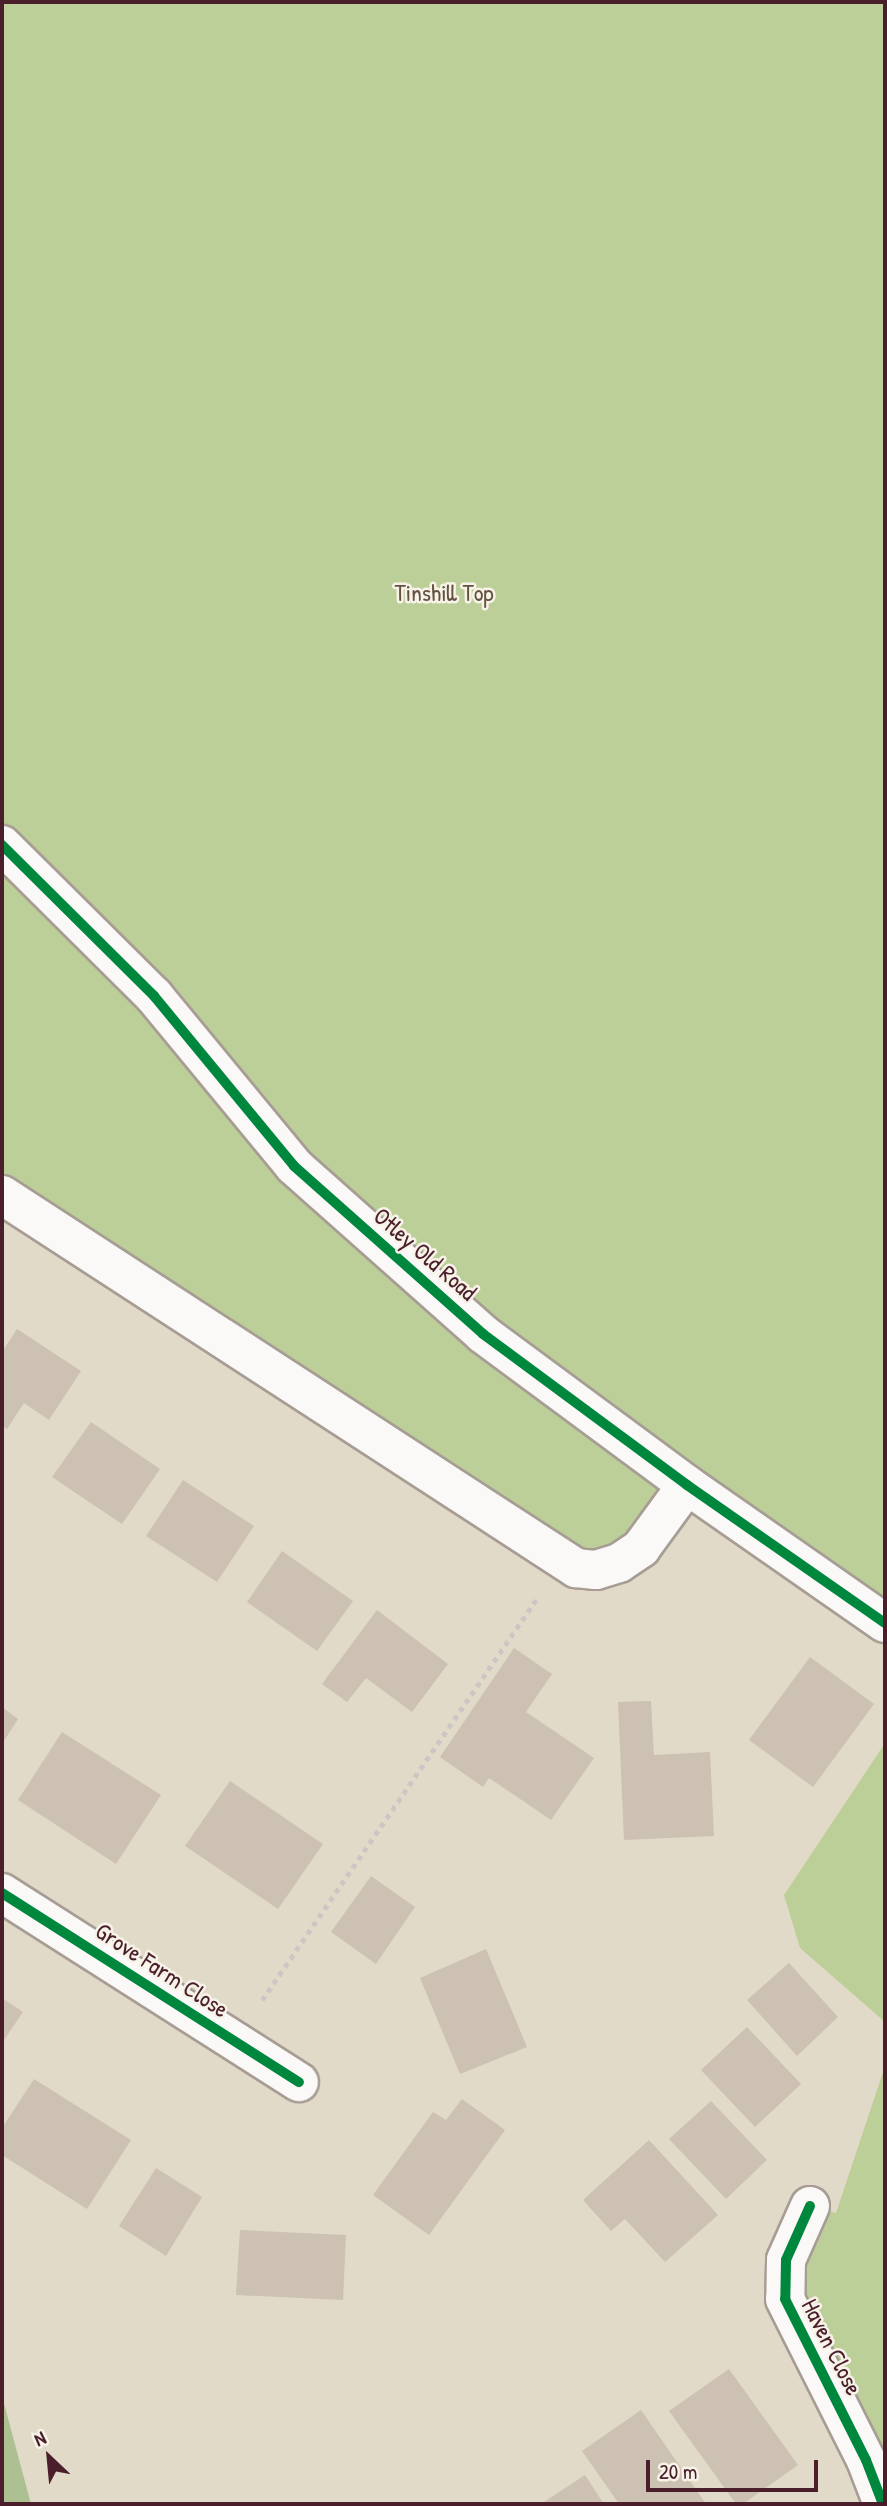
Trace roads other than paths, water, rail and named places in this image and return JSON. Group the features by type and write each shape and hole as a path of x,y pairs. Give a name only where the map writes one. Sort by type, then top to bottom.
{"street":[{"name":"Otley Old Road","path":"2,845 154,996 294,1166 483,1334 687,1485 885,1623"},
{"path":"2,1195 576,1568 596,1570 620,1563 641,1548 687,1485"},
{"name":"Grove Farm Close","path":"2,1893 299,2082"},
{"name":"Haven Close","path":"810,2206 786,2260 785,2299 866,2460 883,2504"}],"park label":[{"name":"Tinshill Top","path":"444,593"}]}
